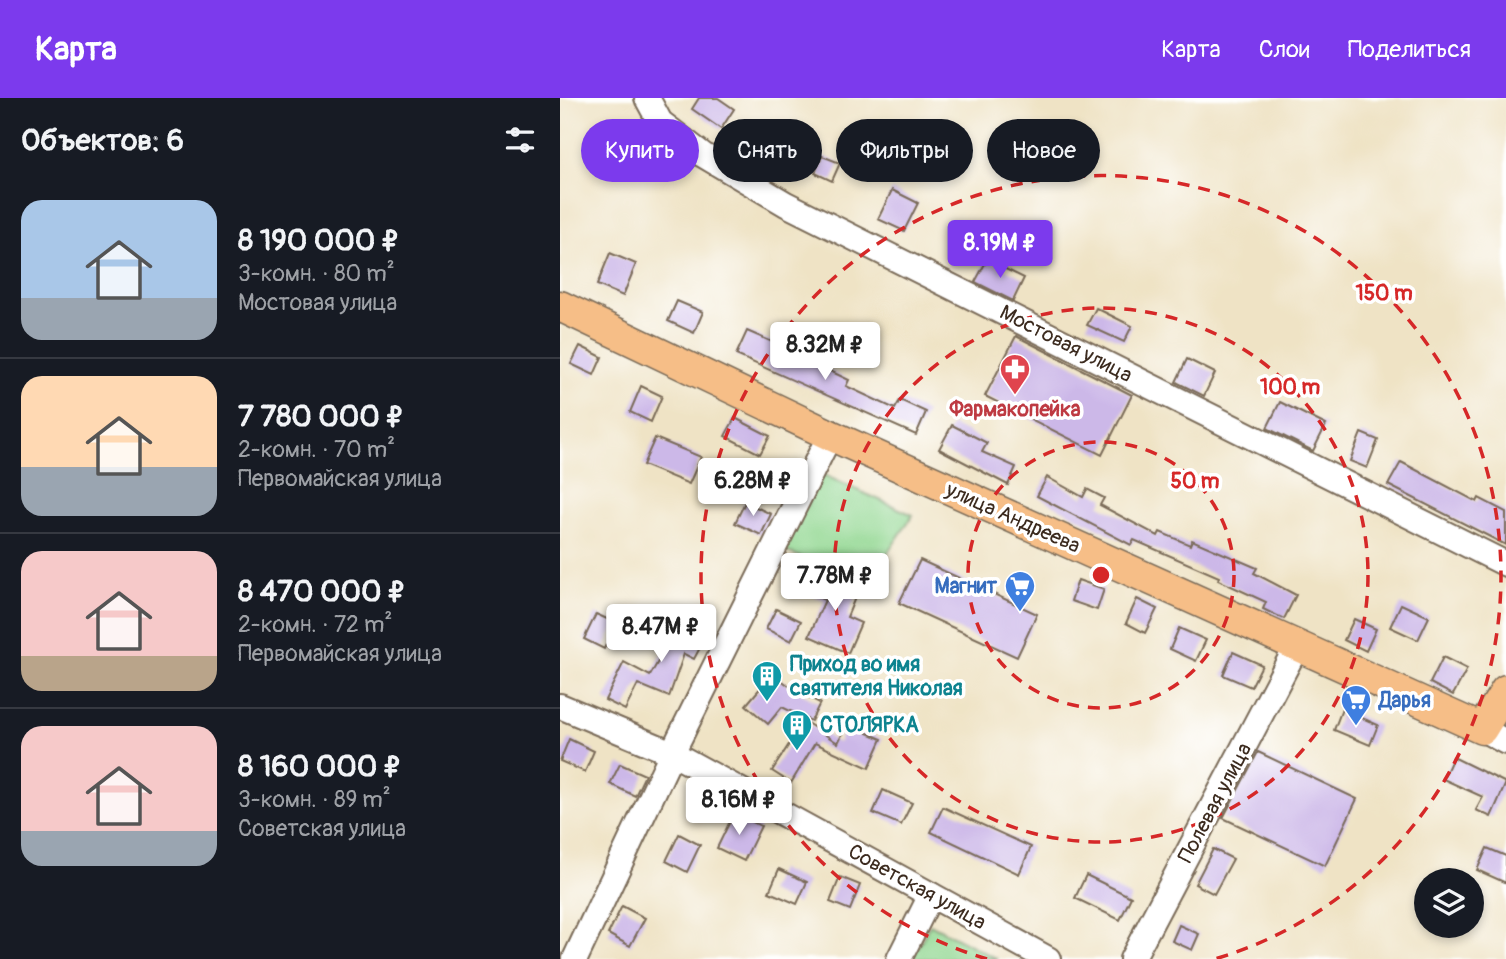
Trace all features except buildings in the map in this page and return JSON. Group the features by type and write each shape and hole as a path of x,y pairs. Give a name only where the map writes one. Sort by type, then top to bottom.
{"main road":[{"name":"улица Андреева","path":"560,306 830,435 1494,736"},
{"path":"1494,736 1506,691"}],"street":[{"name":"Мостовая улица","path":"647,98 660,122 703,155 786,204 1506,564"},
{"path":"575,959 672,754 830,435"},
{"name":"Полевая улица","path":"1132,959 1297,646"},
{"name":"Советская улица","path":"560,706 672,754 1048,959"},
{"path":"899,959 931,895"}],"green space":[{"path":"817,472 913,515 883,560 850,575 779,549"},
{"path":"930,924 997,959 912,959"}],"place":[{"name":"Фармакопейка","path":"1015,396"},
{"name":"Магнит","path":"1020,613"},
{"name":"Приход во имя святителя Николая","path":"767,703"},
{"name":"Дарья","path":"1356,727"},
{"name":"СТОЛЯРКА","path":"797,752"}]}
